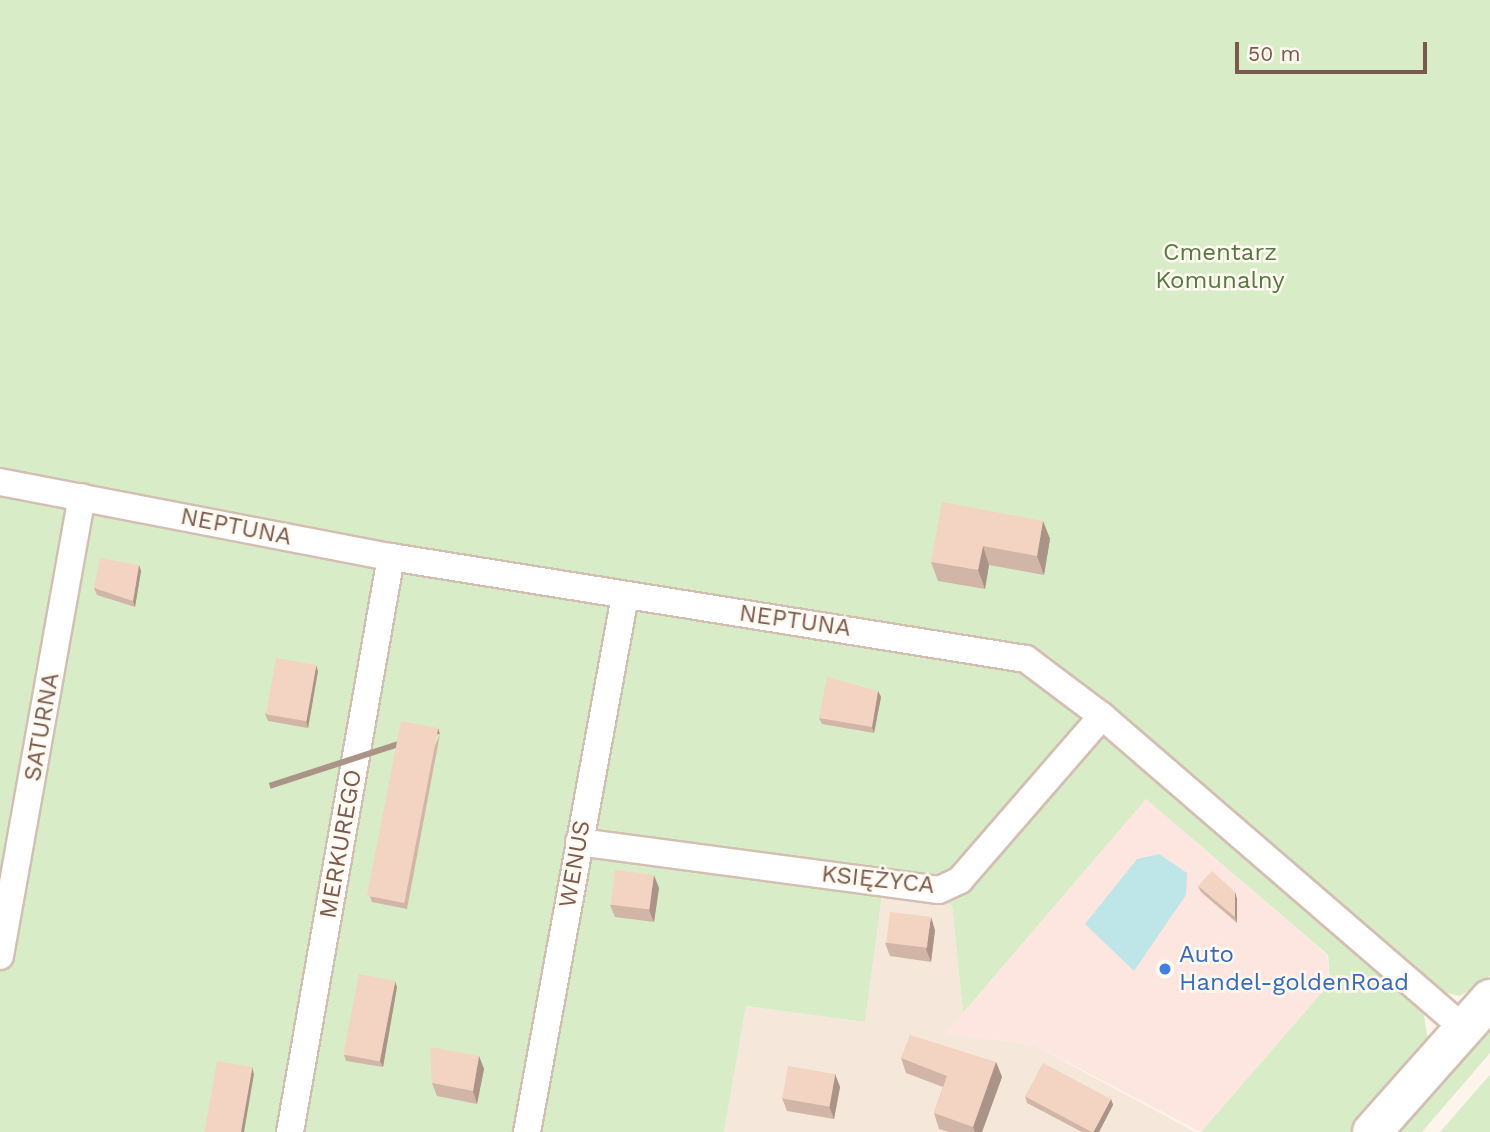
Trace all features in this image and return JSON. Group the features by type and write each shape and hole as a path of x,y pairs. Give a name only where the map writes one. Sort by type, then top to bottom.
{"street":[{"name":"NEPTUNA","path":"0,482 391,556 625,596 1013,656 1055,676 1464,1029"},
{"name":"SATURNA","path":"0,956 82,497"},
{"name":"MERKUREGO","path":"290,1132 391,556"},
{"name":"WENUS","path":"527,1132 625,596"},
{"name":"KSIĘŻYCA","path":"579,842 939,890 960,880 1102,716"},
{"path":"1372,1132 1490,999"}],"shaded area":[{"name":"Auto Handel-goldenRoad","path":"1146,799 1327,955 1330,983 1201,1132 1034,1045 946,1033"},
{"path":"882,895 952,905 963,1013 947,1033 1034,1045 1195,1132 724,1132 746,1006 865,1022"}],"green space":[{"name":"Cmentarz Komunalny","path":"0,0 1490,0 1490,976 1460,996 1440,991 1423,1010 1428,1040 1354,1132 1201,1132 1330,983 1328,955 1146,799 963,1013 952,905 882,895 865,1022 746,1006 724,1132 0,1132"},
{"path":"1490,1019 1490,1053 1422,1132 1400,1132"},
{"path":"1490,1075 1490,1132 1440,1132 1480,1086"}],"water":[{"path":"1159,854 1187,873 1186,895 1134,971 1085,924 1137,859"}],"building":[{"path":"942,502 1043,521 1037,556 983,546 978,570 931,562"},
{"path":"100,558 139,565 133,601 94,588"},
{"path":"276,658 316,665 306,721 266,714"},
{"path":"827,677 878,691 872,727 819,718"},
{"path":"401,721 438,728 404,903 367,896"},
{"path":"615,870 654,875 649,909 611,905"},
{"path":"1212,871 1235,892 1235,917 1198,886"},
{"path":"890,912 931,917 927,948 886,943"},
{"path":"359,974 395,981 380,1062 343,1054"},
{"path":"910,1035 996,1062 973,1127 934,1113 947,1076 901,1058"},
{"path":"430,1047 479,1056 473,1091 432,1083"},
{"path":"217,1061 252,1067 241,1132 204,1132"},
{"path":"1043,1063 1111,1099 1092,1132 1025,1097"},
{"path":"788,1066 835,1074 830,1107 782,1098"}],"place":[{"name":"Auto Handel-goldenRoad","path":"1165,969"}]}
